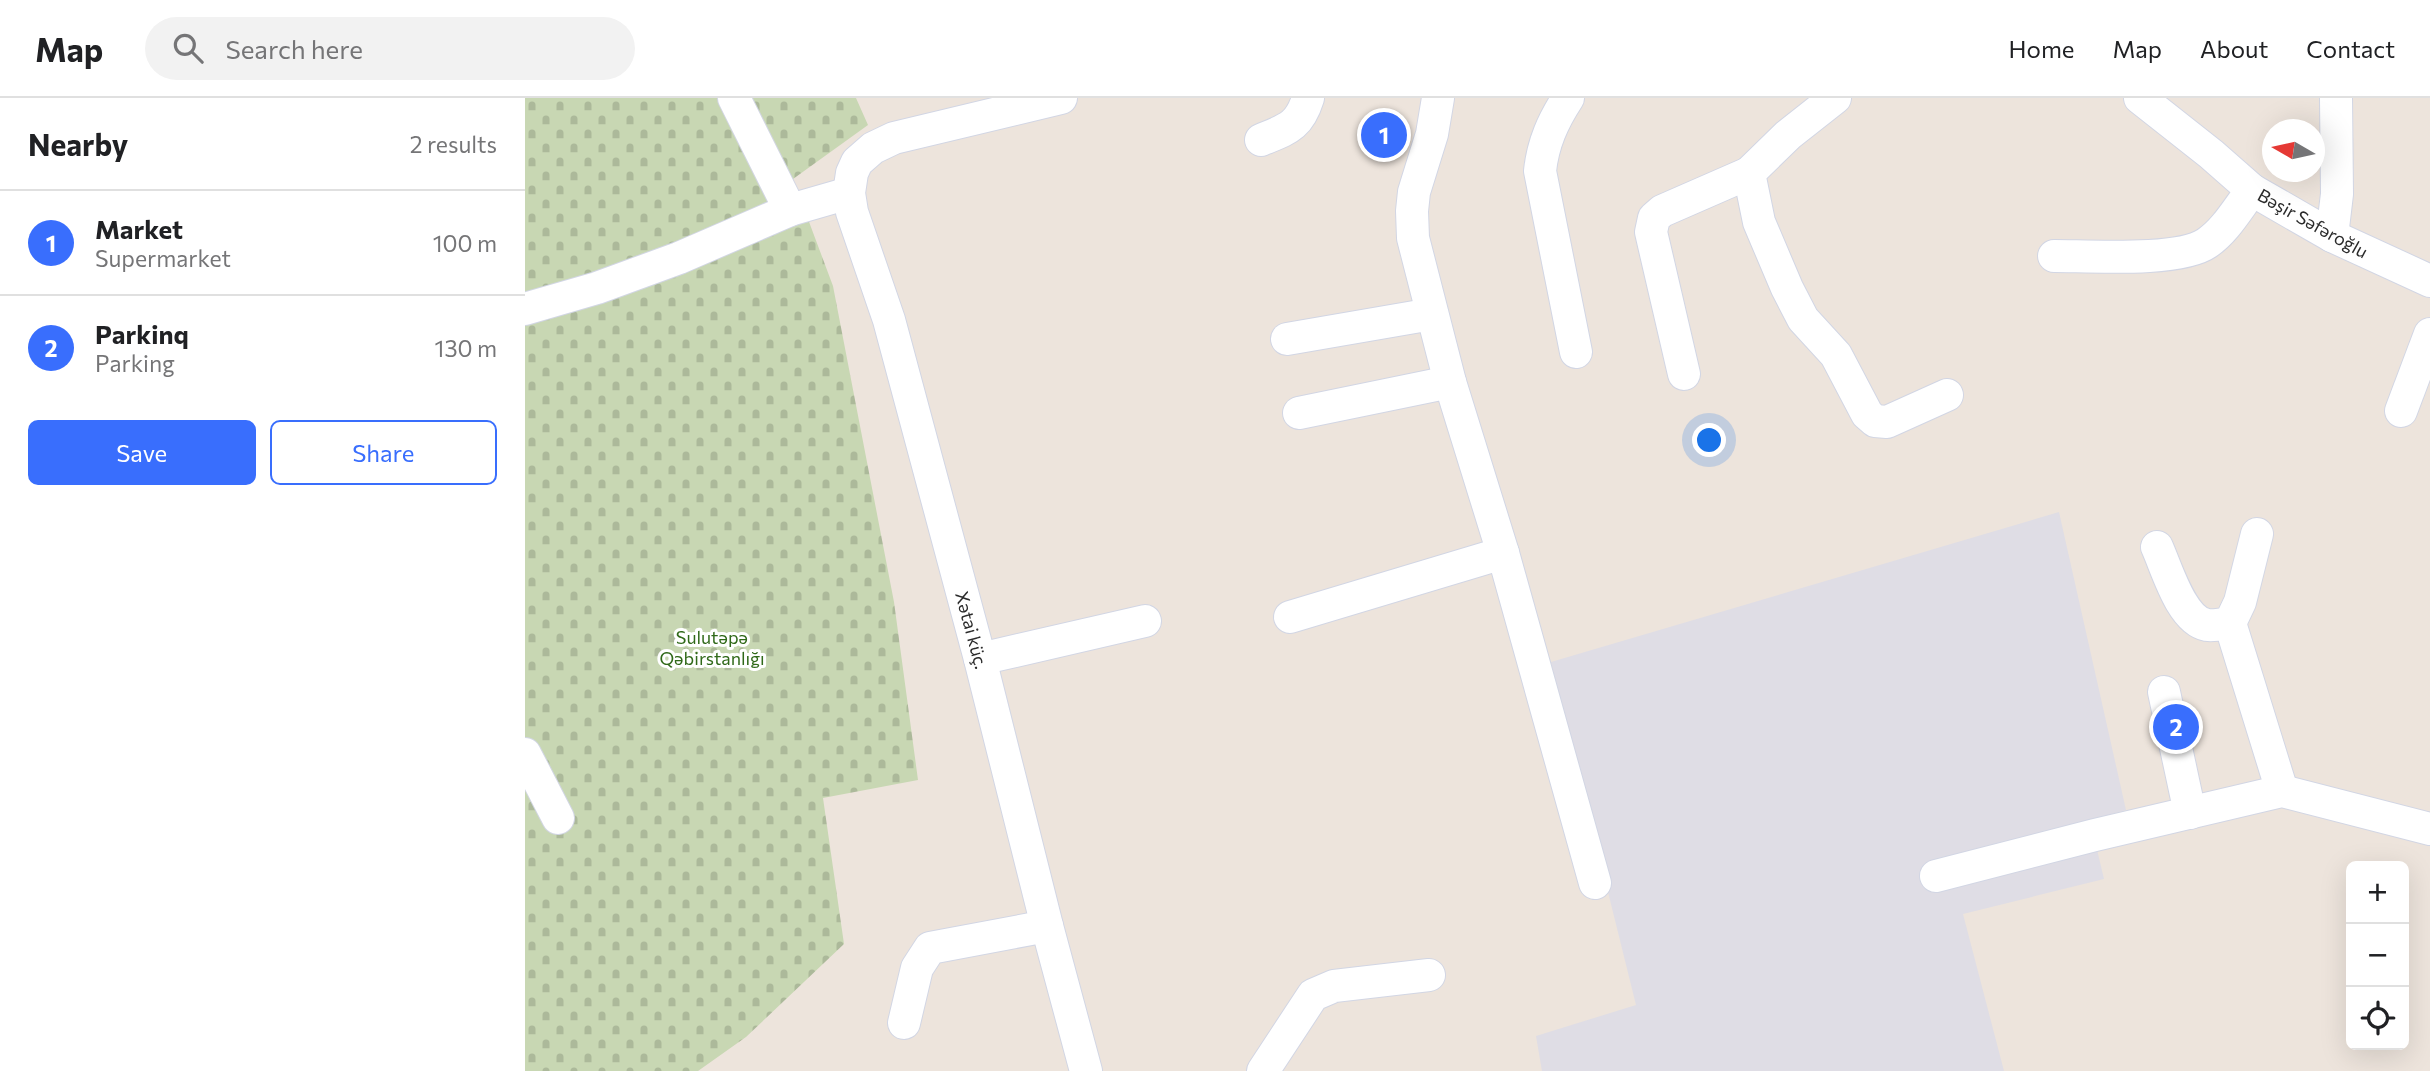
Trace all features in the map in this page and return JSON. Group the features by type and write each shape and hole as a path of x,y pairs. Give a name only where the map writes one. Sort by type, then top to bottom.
{"street":[{"path":"734,98 790,210"},
{"path":"525,309 597,288 679,258 790,210 849,193 857,162 873,149 894,138 1061,98"},
{"path":"1261,139 1292,127 1303,115 1308,98"},
{"path":"1438,98 1415,192 1412,211 1413,238 1450,382 1503,553 1595,883"},
{"path":"1568,98 1555,118 1542,151 1540,170 1576,352"},
{"path":"1685,374 1651,232 1654,218 1662,211 1749,173 1788,135 1835,98"},
{"name":"Bəşir Səfəroğlu","path":"2140,98 2252,190 2332,236 2430,281"},
{"path":"2332,236 2337,194 2336,98"},
{"path":"1749,173 1759,222 1787,288 1809,328 1836,355 1867,414 1875,421 1887,422 1947,395"},
{"path":"2054,256 2174,254 2194,251 2222,230 2252,190"},
{"name":"Xətai küç.","path":"849,193 852,212 889,320 1086,1071"},
{"path":"1287,339 1433,314"},
{"path":"2401,411 2430,334"},
{"path":"1299,413 1450,382"},
{"path":"2257,534 2240,602 2230,623 2282,791"},
{"path":"2157,547 2185,610 2208,625 2230,623"},
{"path":"1290,617 1503,553"},
{"path":"980,659 1145,621"},
{"path":"2164,692 2190,813"},
{"path":"525,754 558,818"},
{"path":"1936,876 2282,791 2430,829"},
{"path":"904,1023 917,968 930,948 1047,926"},
{"path":"1263,1071 1313,995 1334,986 1429,975"}],"shaded area":[{"path":"2059,512 2126,810 2090,820 2104,879 1963,914 2004,1071 1542,1071 1536,1036 1636,1005 1551,662"}],"green space":[{"name":"Sulutəpə Qəbirstanlığı","path":"525,98 856,98 868,125 793,179 833,286 894,602 918,780 823,798 844,944 746,1037 698,1071 525,1071"}],"place":[{"name":"Market","path":"1384,135"},
{"name":"Parkinq","path":"2176,727"}]}
